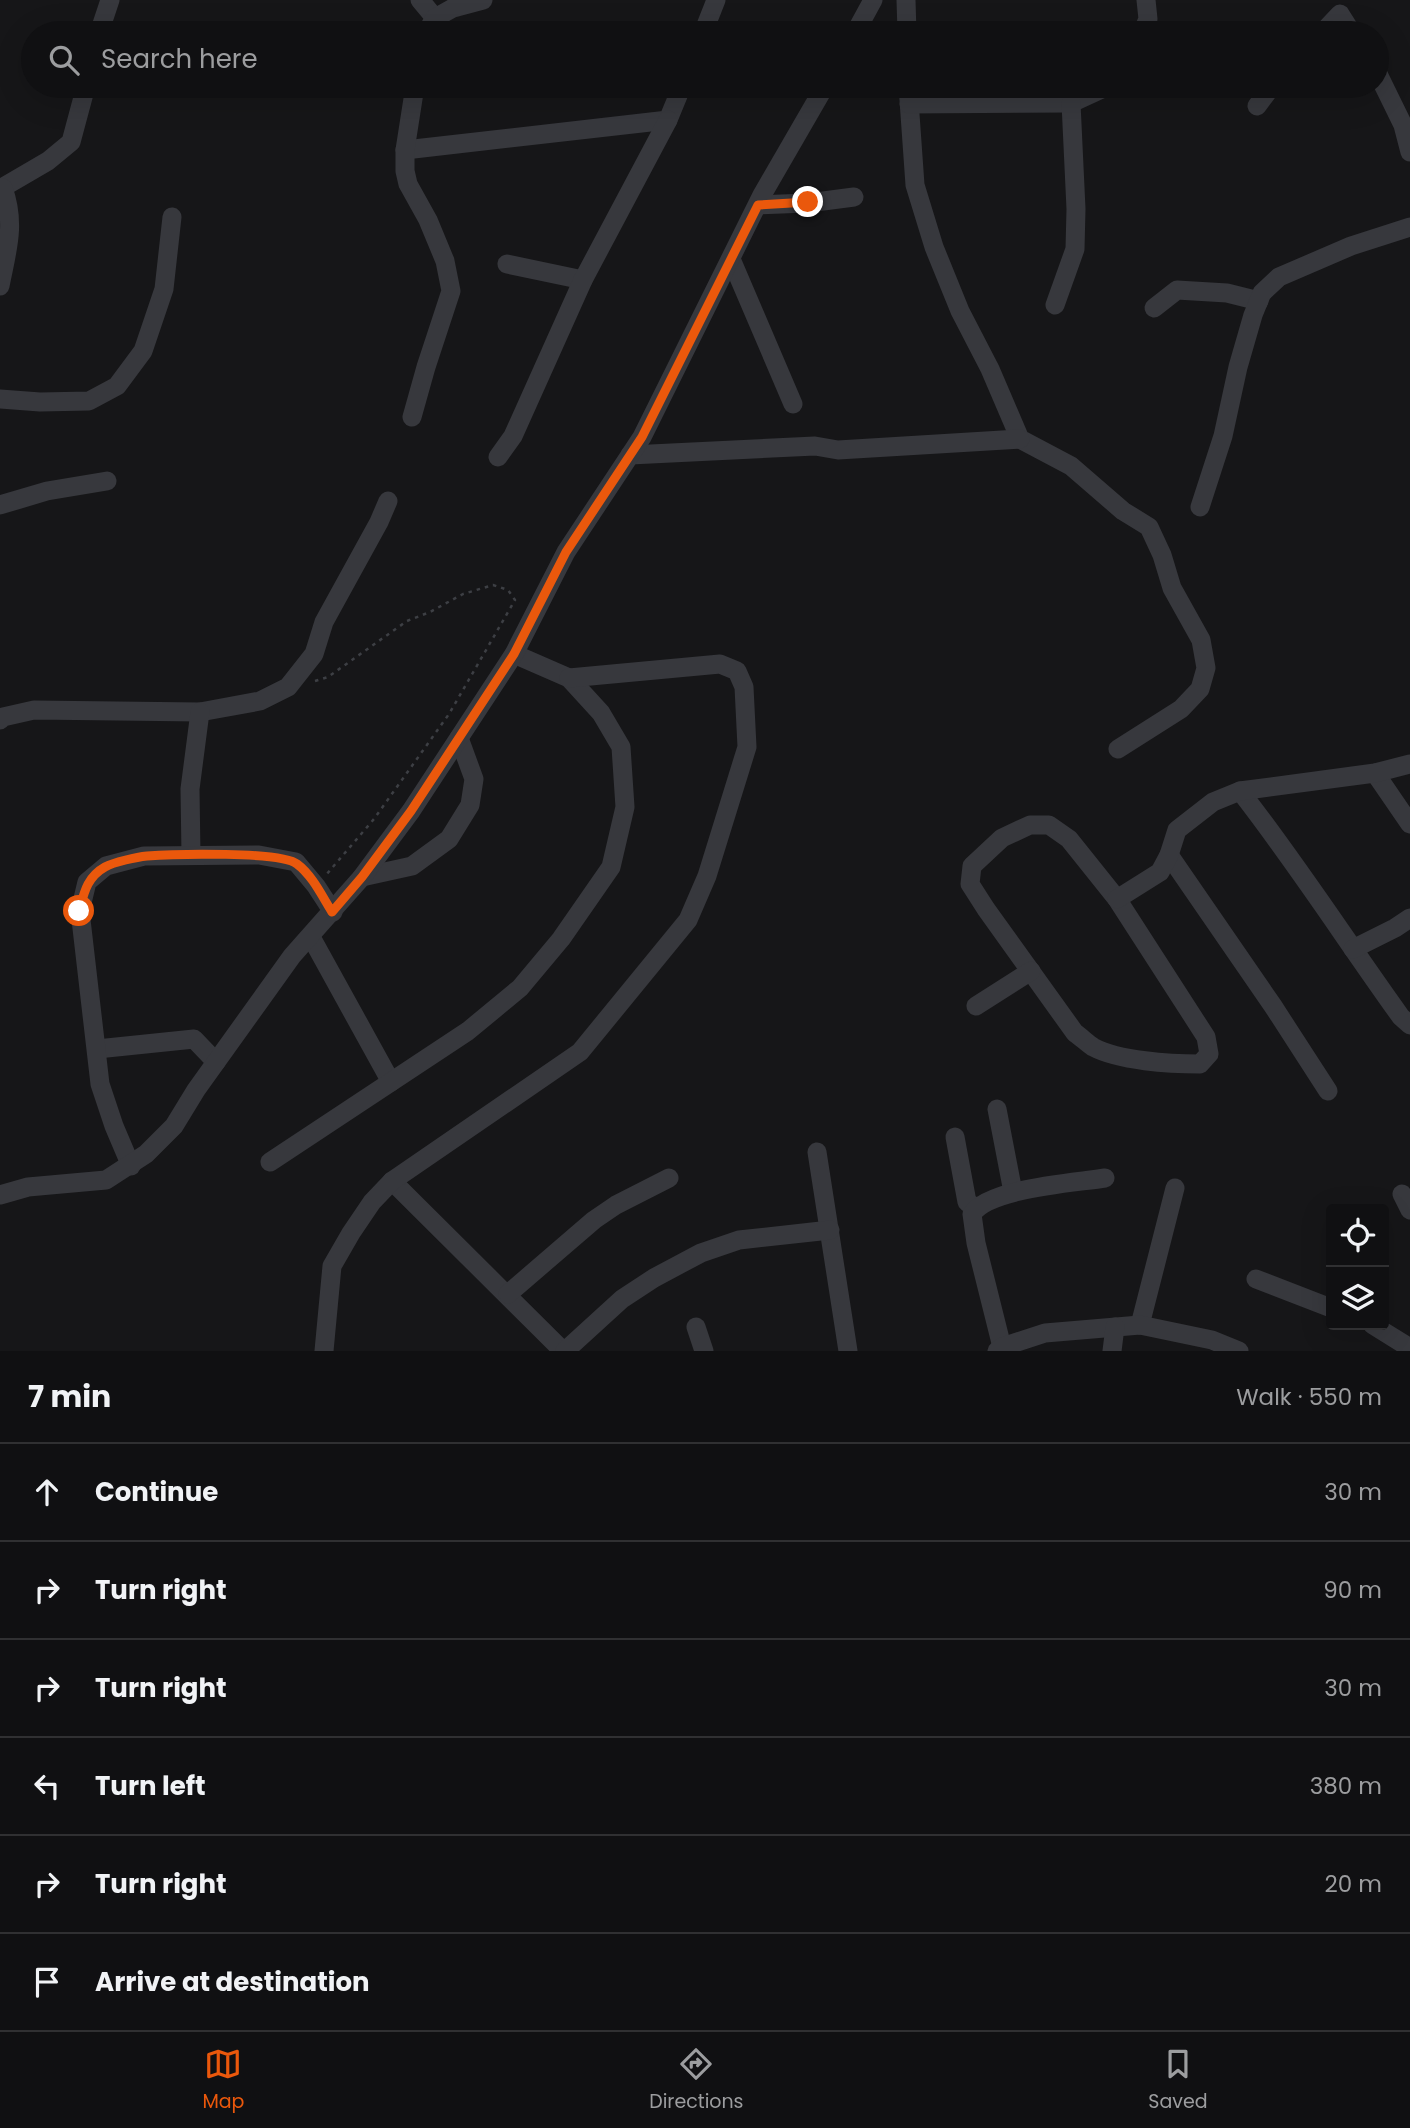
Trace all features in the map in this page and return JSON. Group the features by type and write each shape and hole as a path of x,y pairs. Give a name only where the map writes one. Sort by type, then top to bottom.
{"street":[{"path":"103,21 110,0"},
{"path":"420,0 429,21"},
{"path":"437,21 453,8 483,0"},
{"path":"708,21 716,0"},
{"path":"862,21 873,0"},
{"path":"906,0 907,21"},
{"path":"1146,0 1147,21"},
{"path":"1331,21 1342,7"},
{"path":"1389,96 1403,125 1410,152"},
{"path":"0,286 11,223 9,204 1,189 48,161 71,142 83,98"},
{"path":"412,417 451,291 445,261 428,220 408,184 405,171 405,150 413,98"},
{"path":"498,457 513,436 583,280 677,98"},
{"path":"0,1195 28,1187 77,1185 106,1180 146,1154 174,1126 292,956 362,877 411,811 514,654 566,552 642,437 758,205 818,98"},
{"path":"908,98 915,185 934,247 960,311 990,369 1020,439"},
{"path":"969,98 1071,103 1082,98"},
{"path":"1257,106 1263,98"},
{"path":"1055,305 1075,250 1076,209 1071,103"},
{"path":"405,150 668,120"},
{"path":"758,205 854,197"},
{"path":"0,399 40,402 89,401 117,386 143,351 164,289 172,217"},
{"path":"1200,507 1223,436 1238,368 1262,293 1279,278 1351,246 1410,227"},
{"path":"731,259 793,404"},
{"path":"507,264 583,280"},
{"path":"1154,308 1177,290 1227,293 1259,300"},
{"path":"630,455 815,446 838,450 1020,439 1071,466 1123,510 1149,527 1172,588 1202,640 1206,668 1200,689 1181,709 1118,749"},
{"path":"0,505 47,491 107,481"},
{"path":"0,720 34,710 200,712 260,701 288,687 314,654 324,622 388,501"},
{"path":"270,1162 468,1031 520,988 561,939 611,867 625,807 621,747 601,713 569,678 514,654"},
{"path":"324,1351 332,1266 372,1202 392,1181 580,1052 688,920 707,876 747,747 744,687 737,671 720,664 569,678"},
{"path":"191,855 190,789 200,712"},
{"path":"362,877 412,866 449,839 470,805 474,779 459,738"},
{"path":"1117,899 1160,872 1177,830 1213,802 1240,791 1375,773 1410,764"},
{"path":"1375,773 1410,824"},
{"path":"1240,791 1401,1017 1410,1025"},
{"path":"1030,825 1049,825 1069,839 1117,899 1206,1037 1209,1054 1200,1064 1127,1058 1094,1047 1075,1033 970,884 972,866 1002,838 1030,825"},
{"path":"131,1166 100,1084 79,911 87,882 106,866 144,856 259,855 296,862 316,886 332,912"},
{"path":"1169,855 1328,1091"},
{"path":"1353,949 1410,918"},
{"path":"311,937 391,1082"},
{"path":"976,1006 1031,971"},
{"path":"97,1049 194,1040 216,1062"},
{"path":"998,1109 1013,1192"},
{"path":"954,1137 967,1202 976,1208"},
{"path":"817,1152 848,1351"},
{"path":"508,1294 594,1220 616,1205 669,1178"},
{"path":"1105,1178 1013,1192 987,1201 972,1214 999,1349 1045,1333 1140,1325 1212,1340 1240,1351"},
{"path":"392,1181 564,1351 622,1299 654,1278 701,1254 738,1240 830,1230"},
{"path":"1140,1325 1175,1188"},
{"path":"1256,1279 1326,1306"},
{"path":"696,1326 705,1351"},
{"path":"1112,1351 1115,1326"},
{"path":"1381,1330 1410,1348"}],"path":[{"path":"315,681 328,677 407,621 463,594 493,585 508,590 515,600 449,714 374,819 316,886"}],"route":[{"path":"79,911 87,882 106,866 144,856 259,855 296,862 316,886 332,912 411,811 514,654 566,552 642,437 758,205 808,202"}]}
